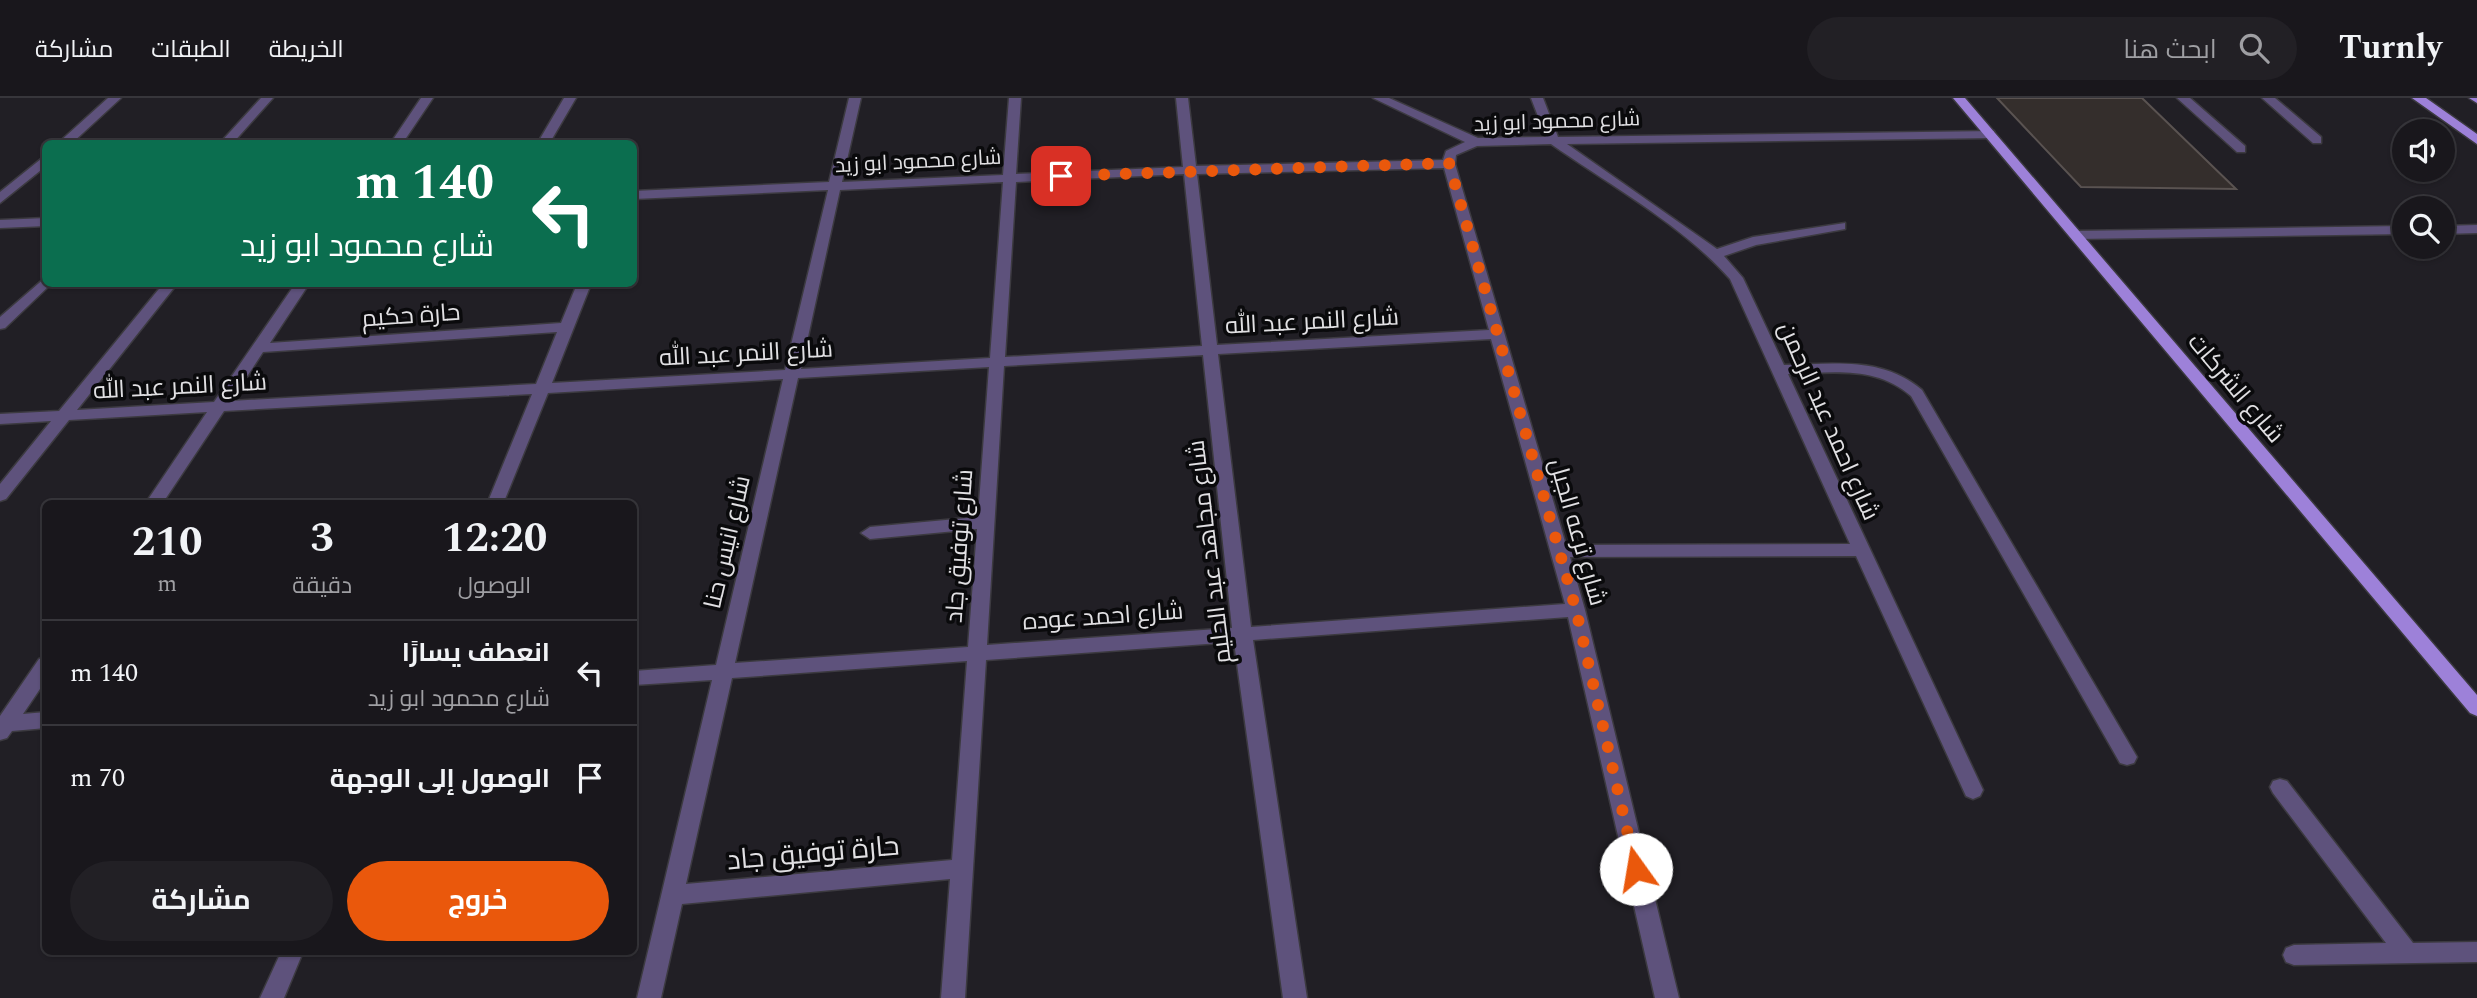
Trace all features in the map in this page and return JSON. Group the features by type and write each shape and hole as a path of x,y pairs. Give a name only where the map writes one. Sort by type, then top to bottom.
{"main road":[{"name":"شارع الشركات","path":"1959,98 2477,708"},
{"path":"2418,98 2477,140"}],"street":[{"path":"68,140 115,98"},
{"path":"229,140 267,98"},
{"path":"399,140 427,98"},
{"path":"545,140 570,98"},
{"name":"شارع انيس حنا","path":"649,998 855,98"},
{"name":"شارع توفيق جاد","path":"953,998 1015,98"},
{"name":"شارع مجاهد عبد الحليم","path":"1182,98 1242,632 1295,998"},
{"path":"1379,98 1476,142"},
{"path":"1537,98 1554,141"},
{"path":"2183,98 2241,149"},
{"path":"2269,98 2317,140"},
{"name":"شارع محمود ابو زيد","path":"637,195 1190,170 1449,163 1450,154 1460,146 1476,142 1990,134"},
{"name":"شارع احمد عبد الرحمن","path":"1554,141 1715,254 1736,278 1973,790"},
{"path":"0,199 42,162"},
{"name":"شارع ترعه الجبل","path":"1449,163 1495,334 1576,610 1667,998"},
{"path":"0,224 42,222"},
{"path":"1715,254 1753,241 1840,226"},
{"path":"2455,230 2477,229"},
{"path":"2076,235 2392,230"},
{"path":"0,325 42,285"},
{"path":"0,495 168,287"},
{"path":"156,500 300,287"},
{"path":"497,500 583,287"},
{"name":"حارة حكيم","path":"258,348 567,327"},
{"name":"شارع النمر عبد الله","path":"0,419 1495,334"},
{"path":"1780,370 1877,370 1908,383 1917,393 2127,757"},
{"path":"870,533 984,522"},
{"path":"1559,551 1860,550"},
{"name":"شارع احمد عوده","path":"637,678 1242,632 1576,610"},
{"path":"2,726 42,670"},
{"path":"2,726 42,721"},
{"path":"2280,787 2406,953"},
{"name":"حارة توفيق جاد","path":"672,895 960,869"},
{"path":"2294,955 2477,952"},
{"path":"272,998 291,955"}],"building":[{"path":"1997,98 2142,98 2236,189 2081,187"}],"route":[{"path":"1061,176 1449,163 1495,334 1576,610 1636,869"}]}
